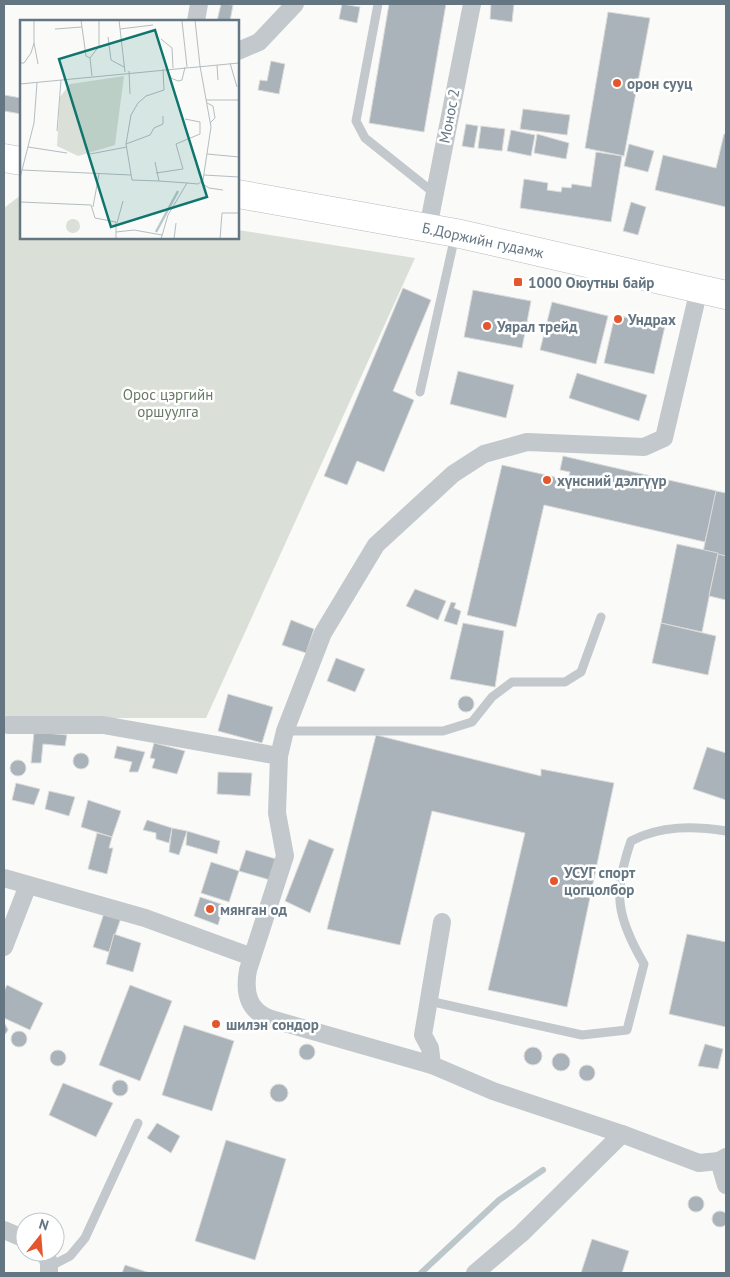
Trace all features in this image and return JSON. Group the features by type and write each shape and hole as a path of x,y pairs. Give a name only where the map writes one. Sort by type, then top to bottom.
{"main road":[{"path":"4,158 20,161"},
{"name":"Б.Доржийн гудамж","path":"239,194 456,233 699,289 726,298"}],"street":[{"path":"196,20 199,4"},
{"path":"239,50 259,42 295,4"},
{"name":"Монос 2","path":"428,228 472,4"},
{"path":"699,289 664,438 644,448 527,442 484,454 453,474 376,545 323,634 285,731 279,756 276,813 285,856 252,957 247,977 247,994 252,1005 260,1014 432,1065 493,1091 622,1134 700,1164 723,1159 726,1185"},
{"path":"8,725 103,725 279,756"},
{"path":"4,878 145,918 252,957"},
{"path":"4,947 28,885"},
{"path":"432,1065 430,1048 423,1035 442,922"},
{"path":"475,1273 522,1234 622,1134"}],"lane":[{"path":"378,4 356,121 365,138 434,193"},
{"path":"420,392 456,233"},
{"path":"285,731 443,731 472,722 492,697 512,682 565,682 581,672 601,617"},
{"path":"429,1001 582,1035 626,1030 644,964 630,939 620,910 620,871 631,840 648,832 696,827 726,831"},
{"path":"47,1264 70,1256 84,1238 138,1123"}],"green space":[{"name":"Орос цэргийн оршуулга","path":"20,196 20,239 239,239 239,230 415,258 206,718 4,718 4,208"}],"building":[{"path":"221,4 233,5 230,20 217,20"},
{"path":"342,4 360,7 357,23 339,19"},
{"path":"389,4 446,4 424,132 369,123"},
{"path":"491,4 514,4 512,22 490,19"},
{"name":"орон сууц","path":"608,12 650,18 624,156 585,148"},
{"path":"271,61 285,64 279,94 258,90 260,80 267,81"},
{"path":"4,95 20,98 20,114 4,111"},
{"path":"523,109 570,115 567,135 520,129"},
{"path":"466,124 478,126 474,148 462,146"},
{"path":"481,126 505,129 502,151 478,148"},
{"path":"511,130 535,135 531,156 507,151"},
{"path":"537,134 569,143 566,159 534,153"},
{"path":"724,134 726,134 726,207 655,190 663,155 716,168"},
{"path":"629,144 654,151 648,172 624,166"},
{"path":"596,152 622,156 611,222 520,208 524,179 548,183 547,190 561,192 562,187 571,188 572,184 591,187"},
{"path":"631,202 646,207 638,235 623,231"},
{"path":"403,288 431,300 393,391 414,400 384,472 357,461 347,485 324,476"},
{"path":"473,290 531,301 522,348 464,337"},
{"path":"552,302 608,316 596,364 540,350"},
{"path":"615,315 665,326 654,374 604,363"},
{"path":"458,371 514,385 506,418 450,404"},
{"path":"577,373 647,395 639,421 569,398"},
{"path":"563,456 717,491 705,542 544,505 516,627 467,615 502,465 568,480 570,472 560,470"},
{"path":"716,491 726,493 726,557 703,552"},
{"path":"677,544 718,553 702,632 661,623"},
{"path":"718,554 726,556 726,600 709,596"},
{"path":"415,589 446,601 438,620 406,606"},
{"path":"451,602 456,603 454,608 461,611 457,625 444,621"},
{"path":"291,620 314,629 306,653 282,645"},
{"path":"463,623 504,631 495,687 450,679"},
{"path":"661,623 716,636 708,675 652,663"},
{"path":"336,658 365,669 355,692 327,681"},
{"path":"228,694 273,707 262,743 218,731"},
{"path":"463,696 469,696 474,701 472,710 463,712 458,707 458,701"},
{"path":"34,732 67,735 65,746 43,744 41,763 31,763"},
{"name":"УСУГ спорт цогцолбор","path":"376,735 541,776 541,769 614,783 567,1007 488,990 525,833 432,811 400,945 327,929"},
{"path":"154,743 185,751 177,774 152,768 155,759 150,758"},
{"path":"117,746 145,752 138,772 129,772 132,762 114,758"},
{"path":"707,747 726,753 726,800 693,789"},
{"path":"78,753 84,753 89,758 87,767 78,769 73,764 73,758"},
{"path":"15,760 21,760 26,765 24,774 15,776 10,771 10,765"},
{"path":"218,772 252,773 250,796 217,794"},
{"path":"16,783 40,789 34,805 12,800"},
{"path":"49,791 75,797 69,816 45,809"},
{"path":"88,800 121,811 112,837 81,827"},
{"path":"147,820 172,828 169,843 156,839 156,833 143,830"},
{"path":"172,828 187,831 179,855 169,852"},
{"path":"187,831 220,841 217,854 186,845"},
{"path":"97,833 112,837 109,848 113,848 107,874 88,869"},
{"path":"309,839 334,849 310,913 285,901"},
{"path":"246,850 276,859 270,880 239,871"},
{"path":"211,862 239,871 229,902 201,893"},
{"path":"200,897 224,905 218,925 194,916"},
{"path":"104,913 121,918 109,952 93,947"},
{"path":"114,934 141,943 133,972 106,964"},
{"path":"687,934 726,942 726,1027 669,1014"},
{"path":"7,985 43,1003 30,1030 4,1018 4,991"},
{"path":"130,985 172,1001 140,1081 99,1065"},
{"path":"4,1022 8,1030 4,1036"},
{"path":"184,1025 234,1041 212,1111 162,1095"},
{"path":"19,1031 25,1033 27,1039 25,1045 19,1047 13,1045 11,1039 13,1033"},
{"path":"307,1044 313,1046 315,1052 313,1058 307,1060 301,1058 299,1052 301,1046"},
{"path":"705,1044 723,1049 718,1069 698,1066"},
{"path":"533,1047 539,1050 542,1056 539,1062 533,1065 527,1062 524,1056 527,1050"},
{"path":"58,1050 64,1052 66,1058 64,1064 58,1066 52,1064 50,1058 52,1052"},
{"path":"557,1053 565,1053 570,1058 568,1069 557,1071 552,1066 552,1058"},
{"path":"587,1065 593,1067 595,1073 593,1079 587,1081 581,1079 579,1073 581,1067"},
{"path":"120,1080 126,1082 128,1088 126,1094 120,1096 114,1094 112,1088 114,1082"},
{"path":"63,1083 113,1103 96,1137 49,1115"},
{"path":"279,1084 285,1087 288,1093 285,1099 279,1102 273,1099 270,1093 273,1087"},
{"path":"157,1123 180,1136 171,1153 147,1138"},
{"path":"226,1140 286,1159 255,1260 195,1241"},
{"path":"693,1196 699,1196 704,1201 702,1210 693,1212 688,1207 688,1201"},
{"path":"720,1211 728,1219 720,1227 712,1219"},
{"path":"592,1239 629,1251 622,1273 581,1273"},
{"path":"125,1265 150,1273 122,1273"}],"waterway":[{"path":"421,1273 499,1200 543,1170"}],"place":[{"name":"орон сууц","path":"617,83"},
{"name":"1000 Оюутны байр","path":"518,282"},
{"name":"Ундрах","path":"618,319"},
{"name":"Уярал трейд","path":"487,326"},
{"name":"хүнсний дэлгүүр","path":"547,480"},
{"name":"УСУГ спорт цогцолбор","path":"554,881"},
{"name":"мянган од","path":"210,909"},
{"name":"шилэн сондор","path":"216,1024"}]}
